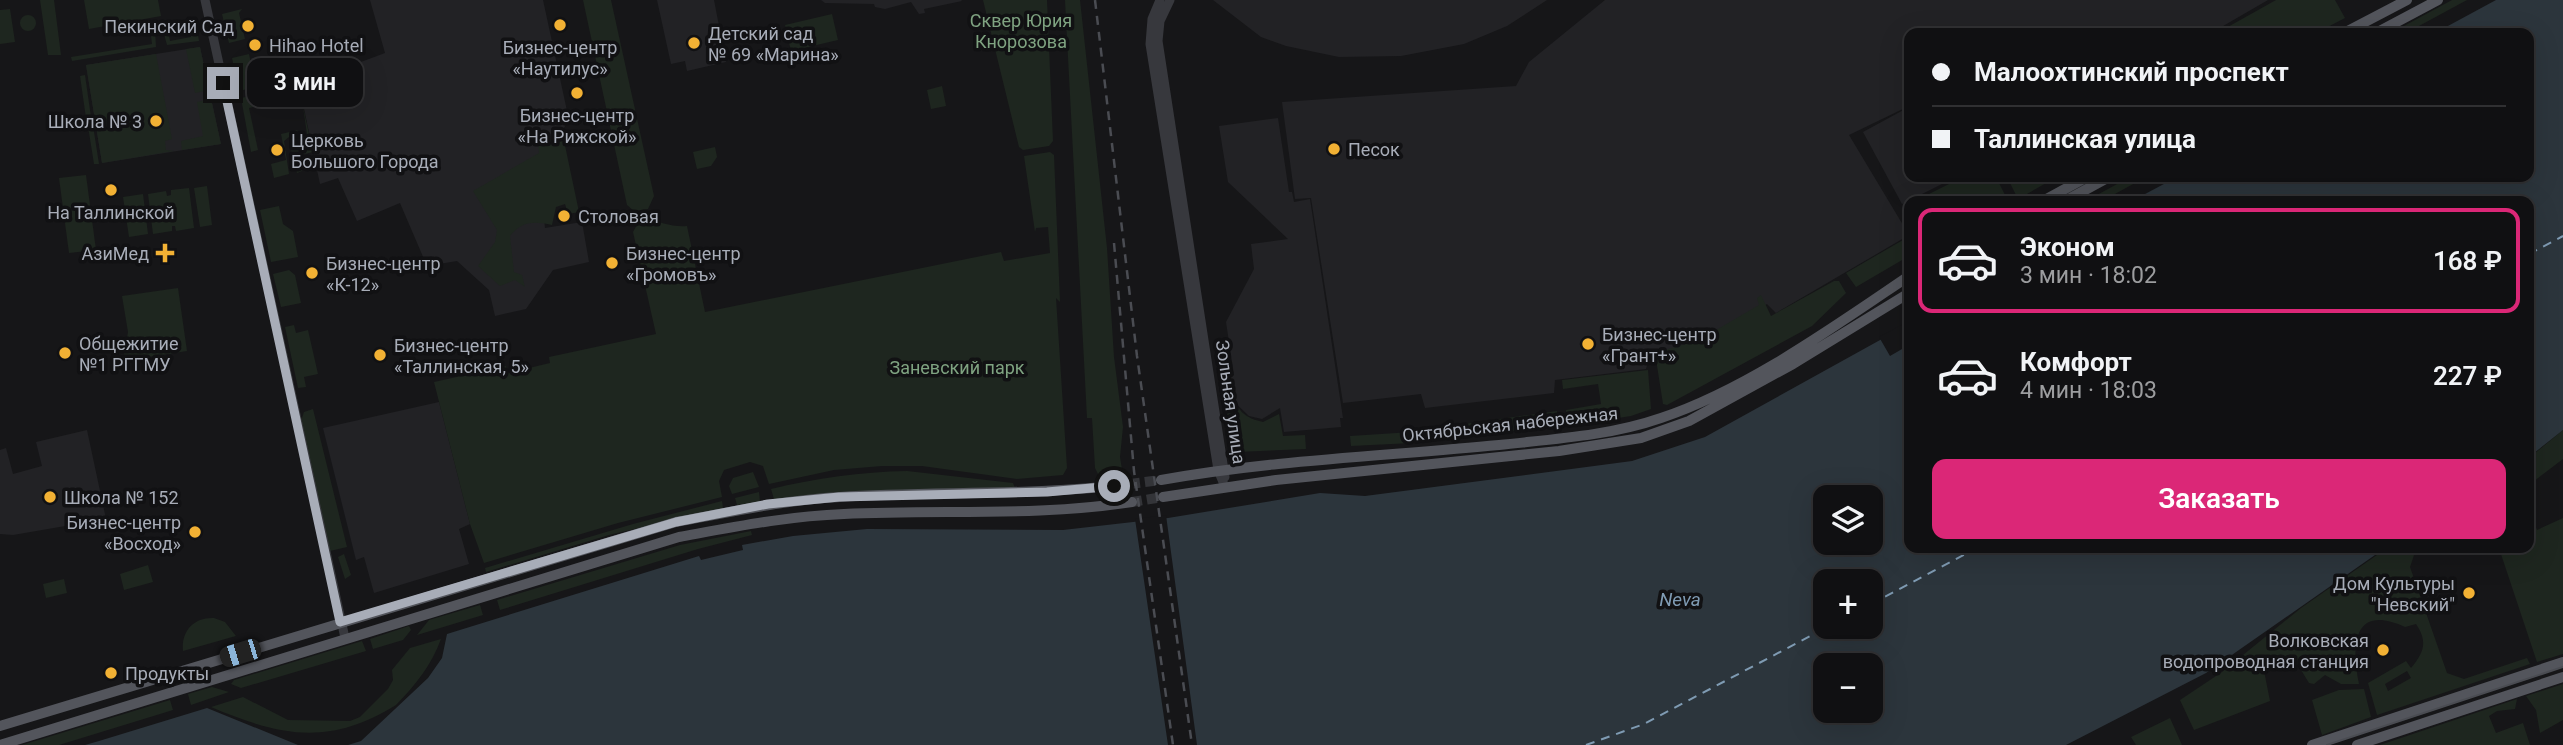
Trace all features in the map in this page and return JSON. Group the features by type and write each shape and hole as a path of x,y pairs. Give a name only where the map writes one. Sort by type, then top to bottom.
{"main road":[{"path":"2354,28 2407,0"},
{"path":"2385,28 2438,0"},
{"path":"2052,196 2078,182"},
{"path":"2074,196 2100,182"},
{"name":"Октябрьская набережная","path":"1161,480 1222,469 1450,450 1628,428 1686,409 1742,380 1808,343 1904,279"},
{"name":"Октябрьская набережная","path":"1163,497 1225,487 1546,453 1642,438 1689,421 1793,364 1904,296"},
{"path":"0,726 676,522 768,504 839,497 1047,492 1130,484"},
{"path":"0,745 679,537 757,523 841,514 1049,512 1132,502"},
{"path":"2312,745 2563,662"},
{"path":"2357,745 2563,677"}],"street":[{"path":"205,0 345,638"},
{"name":"Зольная улица","path":"1160,0 1152,19 1150,44 1225,487"},
{"name":"Зольная улица","path":"1170,0 1160,20 1158,41 1222,469"}],"shaded area":[{"path":"370,0 543,0 569,120 538,168 545,228 582,222 589,262 553,270 526,309 495,316 489,290 457,261 427,266 400,203 357,221 338,178 320,184 299,85 385,53"},
{"name":"Детский сад № 69 «Марина»","path":"657,0 714,0 726,62 687,71 685,61 671,64"},
{"path":"821,0 962,1 924,9 925,13 919,14 911,2 885,9 875,7 874,4 825,3"},
{"path":"1213,0 1547,0 1507,26 1464,44 1401,56 1339,57 1286,46 1261,37"},
{"path":"1605,0 2268,0 2220,28 1904,28 1904,108 1849,135 1904,227 1904,238 1776,313 1767,304 1697,343 1649,358 1646,369 1555,380 1554,393 1425,408 1421,394 1343,403 1311,198 1295,199 1282,102 1516,86 1529,62"},
{"name":"Школа № 3","path":"200,47 221,144 102,163 86,65"},
{"path":"1904,110 1904,182 1946,182 1918,196 1904,196 1902,204 1863,132"},
{"path":"1278,118 1289,192 1292,192 1294,202 1310,199 1343,418 1340,418 1341,427 1284,432 1280,408 1262,419 1249,416 1228,396 1226,383 1234,375 1226,322 1254,269 1251,244 1288,239 1228,182 1219,126"},
{"path":"439,402 470,524 459,529 469,564 374,593 364,557 356,560 323,428"},
{"name":"Школа № 152","path":"87,430 106,519 13,535 0,534 0,450 6,448 13,474 42,466 36,442"}],"green space":[{"path":"40,0 54,0 61,55 48,55"},
{"path":"84,0 158,0 161,16 89,29"},
{"path":"583,0 611,0 654,196 648,209 634,211 627,205"},
{"name":"Сквер Юрия Кнорозова","path":"983,0 1047,0 1053,141 1049,146 1023,150 1019,147"},
{"path":"1065,0 1080,0 1107,248 1114,357 1123,427 1120,457 1123,476 1099,476 1095,468 1092,418 1087,418"},
{"path":"2276,0 2335,0 2345,18 2326,28 2226,28"},
{"path":"2452,0 2467,0 2415,28 2400,28"},
{"path":"10,9 15,42 0,44 0,10"},
{"path":"242,9 239,13 245,39 229,43 222,14"},
{"path":"832,14 838,40 791,51 785,25"},
{"path":"28,15 34,17 34,29 28,31 22,29 20,23 22,17"},
{"path":"167,25 170,41 191,37 190,31 197,30 199,41 167,45 162,27"},
{"path":"150,28 155,29 156,47 72,61 71,57 152,44"},
{"path":"200,47 209,90 195,93 186,49"},
{"name":"Школа № 3","path":"156,54 172,139 165,141 166,150 174,151 102,163 86,65"},
{"path":"249,54 255,83 260,86 239,91 232,58"},
{"path":"85,75 91,117 86,118 80,76"},
{"path":"298,86 300,96 249,108 258,150 251,152 241,98"},
{"path":"942,86 946,106 931,109 927,90"},
{"path":"211,99 221,144 182,150 181,141 203,136 197,102"},
{"path":"303,107 313,152 300,155 302,171 297,173 290,146 307,134"},
{"path":"92,119 99,164 94,164 87,120"},
{"path":"298,130 284,141 289,174 274,178 271,164 286,160 281,134"},
{"path":"563,136 579,212 568,214 565,204 556,207 552,225 528,223 514,231 510,236 514,272 522,275 525,287 515,280 500,286 478,266 495,242 497,230 473,191 539,153 538,141"},
{"path":"715,147 717,157 711,166 697,169 693,152"},
{"name":"Заневский парк","path":"1050,152 1054,155 1060,302 1056,298 1067,468 1063,475 1017,479 922,466 882,466 834,470 769,484 763,466 750,462 724,470 719,481 722,497 618,523 484,563 470,524 434,382 506,366 508,373 550,363 549,357 656,334 633,232 639,221 687,226 705,312 1001,252 1004,261 1050,253 1048,227 1036,228 1035,232 1024,156"},
{"path":"86,175 96,250 69,253 59,178"},
{"path":"1953,182 1998,182 2006,196 1925,196"},
{"path":"2010,182 2048,182 2023,196 2016,196"},
{"path":"2121,182 2137,182 2111,196 2095,196"},
{"path":"207,186 212,225 200,227 194,188"},
{"path":"189,188 194,228 176,231 175,226 172,226 172,231 153,234 148,194 166,191 167,196 171,195 171,190"},
{"path":"143,194 148,234 129,237 123,197"},
{"path":"279,206 283,224 293,231 298,257 271,262 260,210"},
{"path":"1903,240 1904,259 1856,287 1846,273"},
{"path":"289,270 295,275 301,303 281,307 273,274"},
{"path":"1834,281 1839,281 1846,293 1812,326 1667,405 1663,404 1655,353 1699,340 1759,305 1757,298 1761,295 1771,316"},
{"path":"178,288 187,351 123,361 128,332 122,296"},
{"path":"294,325 296,333 308,330 318,374 304,377 306,387 298,388 285,327"},
{"path":"1648,370 1651,409 1631,416 1567,426 1566,410 1601,404 1598,384 1563,389 1562,380"},
{"path":"1225,397 1255,420 1263,422 1279,414 1283,436 1305,435 1306,449 1237,452 1232,447"},
{"path":"313,409 347,547 330,551 301,421 304,412"},
{"path":"1557,411 1559,426 1423,441 1422,430"},
{"path":"2563,430 2563,459 2534,481 2534,454"},
{"path":"1412,432 1412,443 1351,446 1350,436"},
{"path":"907,471 1013,483 1015,488 774,499 771,489 839,476"},
{"path":"753,472 759,487 732,494 729,486 733,478"},
{"path":"759,492 760,502 737,505 735,498"},
{"path":"722,501 723,508 609,535 486,572 485,568"},
{"path":"2563,518 2563,654 2537,662 2501,553 2534,553 2534,522 2537,530"},
{"path":"751,531 752,535 500,610 497,600 680,545"},
{"path":"2380,553 2417,553 2410,567 2447,673 2464,679 2527,658 2530,664 2377,715 2368,683 2406,661 2411,668 2419,657 2423,642 2416,624 2405,627 2375,620 2365,624 2356,642 2359,684 2341,684 2325,675 2314,684 2309,683 2298,665 2289,660 2264,671 2270,701 2194,730 2180,700 2222,672 2301,608","holes":["2407,671 2411,678 2388,691 2385,684"]},
{"path":"344,554 351,575 345,579 338,557"},
{"path":"148,565 153,582 124,590 120,574"},
{"path":"64,579 67,593 46,598 43,584"},
{"path":"480,605 483,615 417,635 429,620"},
{"path":"214,618 225,622 236,636 183,651 184,637 190,627 200,620"},
{"path":"409,626 411,630 403,640 373,649 370,639"},
{"path":"441,639 433,658 396,705 350,727 307,733 284,731 211,707 243,697 288,720 350,721 360,717 388,689 393,680 392,670 410,648"},
{"path":"362,641 366,651 241,688 231,684 234,680"},
{"path":"2563,684 2563,720 2540,733 2536,710 2526,696"},
{"path":"212,687 229,692 191,705 188,694"},
{"path":"2364,689 2371,717 2322,735 2312,700 2339,690"},
{"path":"2517,699 2515,709 2497,711 2489,716 2496,733 2523,723 2530,745 2380,745"},
{"path":"170,700 173,710 59,745 22,745"},
{"path":"2170,718 2182,745 2136,745 2131,737"}],"water":[{"path":"2496,0 2563,0 2563,430 2534,453 2534,196 2141,196 2168,182 2534,182 2534,28 2444,28"},
{"name":"Neva","path":"1904,327 1904,553 2378,553 2206,673 2066,745 348,745 361,741 428,678 442,658 447,634 699,556 701,560 743,550 742,545 793,536 867,529 1063,530 1168,518 1320,493 1365,496 1632,461 1705,437"},
{"path":"207,708 298,745 85,745 99,741"}],"pier":[{"path":"1904,324 1904,348 1890,356 1879,337"},
{"path":"1166,515 1197,745 1168,745 1135,519"}],"ferry route":[{"path":"2534,251 2563,236"},
{"path":"1883,598 1968,553"},
{"path":"1586,745 1644,724 1813,634"}],"tunnel":[{"path":"1130,484 1161,480"},
{"path":"1132,502 1163,497"}],"tram line":[{"path":"2327,745 2563,667"}],"railway":[{"path":"1095,0 1137,356 1192,745"},
{"path":"1114,243 1134,471 1173,745"}],"place":[{"name":"Бизнес-центр «Наутилус»","path":"560,25"},
{"name":"Пекинский Сад","path":"248,26"},
{"name":"Детский сад № 69 «Марина»","path":"694,43"},
{"name":"Hihao Hotel","path":"255,45"},
{"name":"Бизнес-центр «На Рижской»","path":"577,93"},
{"name":"Школа № 3","path":"156,121"},
{"name":"Песок","path":"1334,149"},
{"name":"Церковь Большого Города","path":"277,150"},
{"name":"На Таллинской","path":"111,190"},
{"name":"Столовая","path":"564,216"},
{"name":"АзиМед","path":"165,253"},
{"name":"Бизнес-центр «Громовъ»","path":"612,263"},
{"name":"Бизнес-центр «К-12»","path":"312,273"},
{"name":"Бизнес-центр «Грант+»","path":"1588,344"},
{"name":"Общежитие №1 РГГМУ","path":"65,353"},
{"name":"Бизнес-центр «Таллинская, 5»","path":"380,355"},
{"name":"Школа № 152","path":"50,497"},
{"name":"Бизнес-центр «Восход»","path":"195,532"},
{"name":"Дом Культуры \"Невский\"","path":"2469,593"},
{"name":"Волковская водопроводная станция","path":"2383,650"},
{"name":"Продукты","path":"111,673"}],"route":[{"path":"223,83 340,622 676,522 768,504 839,497 1047,492 1114,486"}]}
